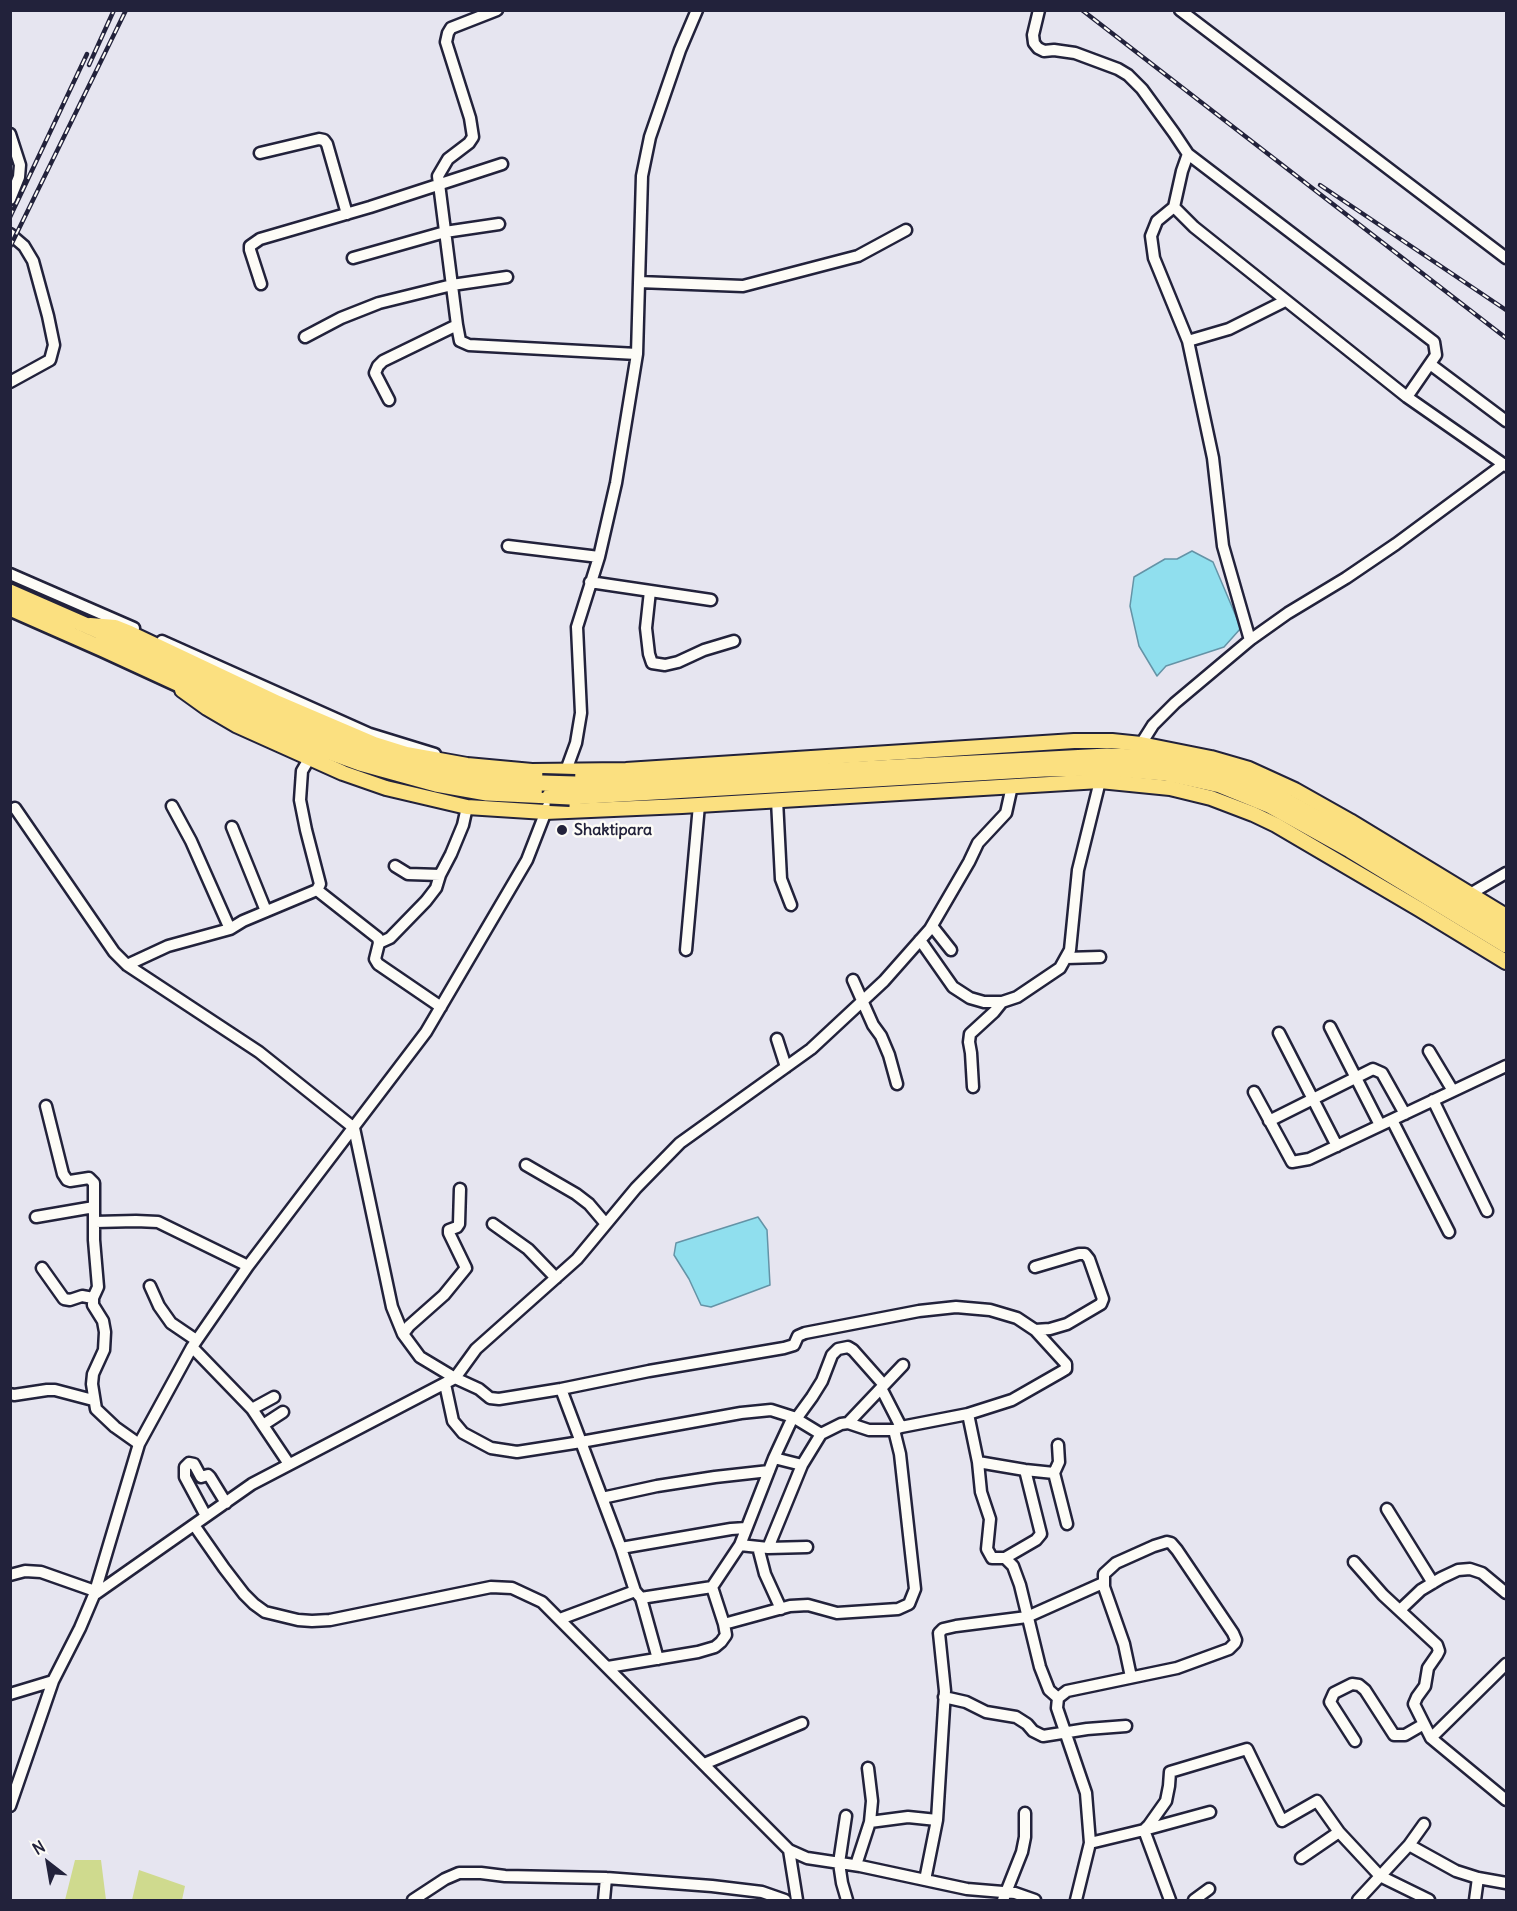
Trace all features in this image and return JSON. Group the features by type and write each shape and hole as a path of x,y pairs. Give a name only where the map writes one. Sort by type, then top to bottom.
{"highway":[{"path":"10,592 384,764"},
{"path":"10,608 316,747 384,764 463,777 596,784 907,772 1104,768 1164,773 1220,785 1269,805 1308,825 1506,945"},
{"path":"907,772 1017,759 1118,756 1184,764 1234,777 1270,792 1361,842 1506,931"}],"main road":[{"path":"85,625 115,627 130,633 278,703 374,744 406,754 454,763 532,771 626,770 1074,741 1141,744 1211,758 1249,769 1295,790 1506,916"},
{"path":"166,678 207,708 236,725 309,759 386,788 467,807 544,812 1100,781 1170,789 1211,798 1253,814 1322,851 1506,962"}],"street":[{"path":"497,10 451,28 446,42 470,118 473,137 469,143 448,159 438,176 460,341 469,345 637,354"},
{"path":"10,1806 53,1681 80,1628 94,1593 139,1444 194,1343 248,1266 426,1032 527,860 544,812 566,771 576,743 581,713 577,627 599,557 616,483 637,354 642,176 648,147 680,51 697,10"},
{"path":"1039,10 1033,35 1034,43 1038,48 1044,51 1075,53 1128,75 1142,89 1188,154 1434,342 1436,356 1407,398"},
{"path":"1180,10 1506,258"},
{"path":"10,134 20,165 19,177 10,200"},
{"path":"260,153 319,139 324,140 347,214"},
{"path":"1188,154 1174,207 1157,221 1151,236 1151,245 1154,258 1188,341 1213,458 1223,546 1250,640"},
{"path":"261,284 250,246 260,240 502,164"},
{"path":"1141,744 1153,725 1175,703 1250,640 1396,544 1505,465 1407,398 1194,227 1174,207"},
{"path":"353,258 445,232 499,224"},
{"path":"639,282 743,286 858,256 906,230"},
{"path":"10,234 24,246 33,261 54,345 50,360 10,382"},
{"path":"305,337 341,318 379,303 452,285 507,277"},
{"path":"1188,341 1229,329 1285,301"},
{"path":"389,400 375,373 378,366 383,361 457,325"},
{"path":"1430,364 1506,421"},
{"path":"508,546 599,557"},
{"path":"10,574 85,605 370,734 446,757 454,763"},
{"path":"590,582 711,600"},
{"path":"650,591 646,628 652,663 678,662 704,650 734,641"},
{"path":"127,965 168,946 230,928 317,890 320,884 300,800 302,771 309,759"},
{"path":"920,940 953,987 970,998 984,1002 1002,1002 1017,997 1060,968 1070,950 1078,870 1100,781"},
{"path":"94,1593 252,1484 455,1378 476,1349 577,1259 636,1188 680,1143 811,1049 884,981 932,926 978,843 1006,813 1011,786"},
{"path":"777,800 781,879 790,905"},
{"path":"686,950 699,805"},
{"path":"172,806 230,928"},
{"path":"379,943 390,938 436,888 463,825 467,807"},
{"path":"15,808 114,952 127,965 259,1052 354,1128 392,1307 403,1334 420,1357 493,1399 561,1389 784,1348 793,1346 799,1335 805,1333 919,1311 956,1307 990,1310 1017,1318 1035,1330 1065,1362 1064,1371 1012,1400 968,1414 897,1428 869,1430 848,1422"},
{"path":"232,827 266,911"},
{"path":"395,866 408,874 440,875"},
{"path":"1470,894 1506,873"},
{"path":"317,890 374,933 379,943 375,959 378,964 441,1007"},
{"path":"932,926 951,950"},
{"path":"1066,958 1100,957"},
{"path":"853,980 861,1002 873,1026 881,1036 897,1084"},
{"path":"973,1087 970,1034 1002,1002"},
{"path":"1330,1027 1380,1125"},
{"path":"1279,1033 1337,1146"},
{"path":"777,1039 786,1067"},
{"path":"1429,1051 1453,1091"},
{"path":"1254,1092 1292,1162 1309,1159 1506,1066"},
{"path":"1269,1121 1373,1069 1382,1073 1405,1114"},
{"path":"1433,1100 1487,1211"},
{"path":"46,1106 63,1174 70,1181 91,1178 94,1182 94,1240 98,1287 93,1298 93,1305 103,1321 105,1332 104,1350 93,1374 93,1400 96,1409 103,1416 139,1444"},
{"path":"1392,1120 1449,1232"},
{"path":"525,1165 576,1194 589,1204 606,1224"},
{"path":"403,1334 444,1295 466,1268 448,1233 459,1224 460,1189"},
{"path":"36,1217 94,1207"},
{"path":"95,1222 158,1222 248,1266"},
{"path":"493,1224 528,1249 556,1278"},
{"path":"1035,1267 1086,1254 1103,1299 1101,1304 1067,1324 1035,1330"},
{"path":"42,1268 64,1299 70,1300 82,1296 93,1298"},
{"path":"150,1286 159,1306 171,1323 194,1343 252,1409 289,1464"},
{"path":"712,1587 740,1545 774,1458 794,1418 817,1389 834,1352 842,1347 848,1347 853,1350 882,1387 892,1407 897,1428 910,1528 915,1589 913,1599 909,1604 898,1609 837,1612 808,1605 781,1609 724,1624"},
{"path":"781,1609 765,1574 763,1547 802,1465 821,1434 848,1422 903,1365"},
{"path":"445,1384 453,1420 463,1433 491,1448 517,1452 741,1413 771,1410 794,1418 821,1434"},
{"path":"561,1389 638,1595 658,1659"},
{"path":"10,1394 55,1390 93,1400"},
{"path":"252,1409 274,1397"},
{"path":"263,1425 283,1412"},
{"path":"968,1414 978,1462 981,1492 990,1519 987,1549 992,1558 1005,1558 1036,1540 1041,1534 1025,1470"},
{"path":"1058,1445 1059,1462 1054,1473 1067,1524"},
{"path":"774,1458 802,1465"},
{"path":"978,1462 1054,1473"},
{"path":"206,1516 185,1477 185,1467 189,1463 194,1464 201,1477 208,1475 210,1477 226,1503"},
{"path":"602,1498 657,1486 769,1471"},
{"path":"1387,1509 1433,1583"},
{"path":"194,1525 244,1594 259,1608 298,1620 330,1620 491,1587 512,1588 542,1602 560,1619 789,1850 807,1858 856,1865 1004,1896 1015,1893 1035,1900"},
{"path":"621,1548 746,1528"},
{"path":"1076,1900 1090,1843 1086,1793 1057,1707 1058,1698 1067,1691 1177,1668 1202,1660 1229,1649 1236,1640 1171,1544 1162,1542 1116,1563 1104,1574 1104,1583 1124,1644 1131,1677"},
{"path":"740,1545 807,1547"},
{"path":"1005,1558 1013,1566 1020,1585 1045,1682 1049,1690 1058,1698"},
{"path":"1354,1562 1383,1595 1435,1642 1438,1648 1437,1655 1428,1668 1425,1686 1414,1704 1431,1738 1506,1800"},
{"path":"1400,1610 1421,1590 1458,1570 1470,1569 1482,1573 1506,1593"},
{"path":"10,1575 25,1571 41,1572 94,1593"},
{"path":"925,1880 937,1820 944,1697 938,1638 941,1630 1027,1617 1104,1583"},
{"path":"560,1619 638,1595 712,1587"},
{"path":"608,1667 715,1647 726,1635 712,1587"},
{"path":"1431,1738 1506,1664"},
{"path":"10,1694 53,1681"},
{"path":"1355,1741 1330,1701 1334,1693 1352,1684 1359,1685 1365,1690 1394,1735 1405,1735 1424,1724"},
{"path":"944,1697 966,1702 986,1712 1016,1717 1043,1736 1065,1731 1126,1726"},
{"path":"704,1764 802,1723"},
{"path":"1144,1830 1166,1801 1170,1772 1247,1749 1282,1821 1317,1801 1339,1832 1380,1876 1429,1900"},
{"path":"856,1865 870,1822 872,1801 868,1768"},
{"path":"1004,1896 1022,1852 1025,1837 1025,1812"},
{"path":"1090,1843 1210,1812"},
{"path":"846,1816 839,1863 847,1900"},
{"path":"870,1822 908,1817 937,1820"},
{"path":"1358,1900 1409,1845 1424,1824"},
{"path":"1144,1830 1170,1900"},
{"path":"1301,1858 1339,1832"},
{"path":"1409,1845 1456,1870 1478,1878 1506,1883"},
{"path":"789,1850 797,1900"},
{"path":"413,1900 445,1879 459,1873 606,1878 712,1886 762,1892 785,1900"},
{"path":"604,1900 606,1878"},
{"path":"1475,1900 1478,1878"},
{"path":"1194,1900 1209,1889"}],"green space":[{"path":"75,1860 101,1860 106,1900 65,1900"},
{"path":"139,1870 185,1886 182,1900 132,1900"}],"water":[{"path":"1192,551 1213,562 1241,628 1224,647 1166,666 1157,676 1139,646 1130,606 1134,577 1165,559 1177,559"},
{"path":"758,1217 767,1230 770,1285 711,1307 701,1305 674,1255 676,1243"}],"railway":[{"path":"89,65 114,10"},
{"path":"10,247 126,10"},
{"path":"1082,10 1506,338"},
{"path":"10,217 87,54"},
{"path":"1320,185 1506,310"}],"place":[{"name":"Shaktipara","path":"562,830"}]}
